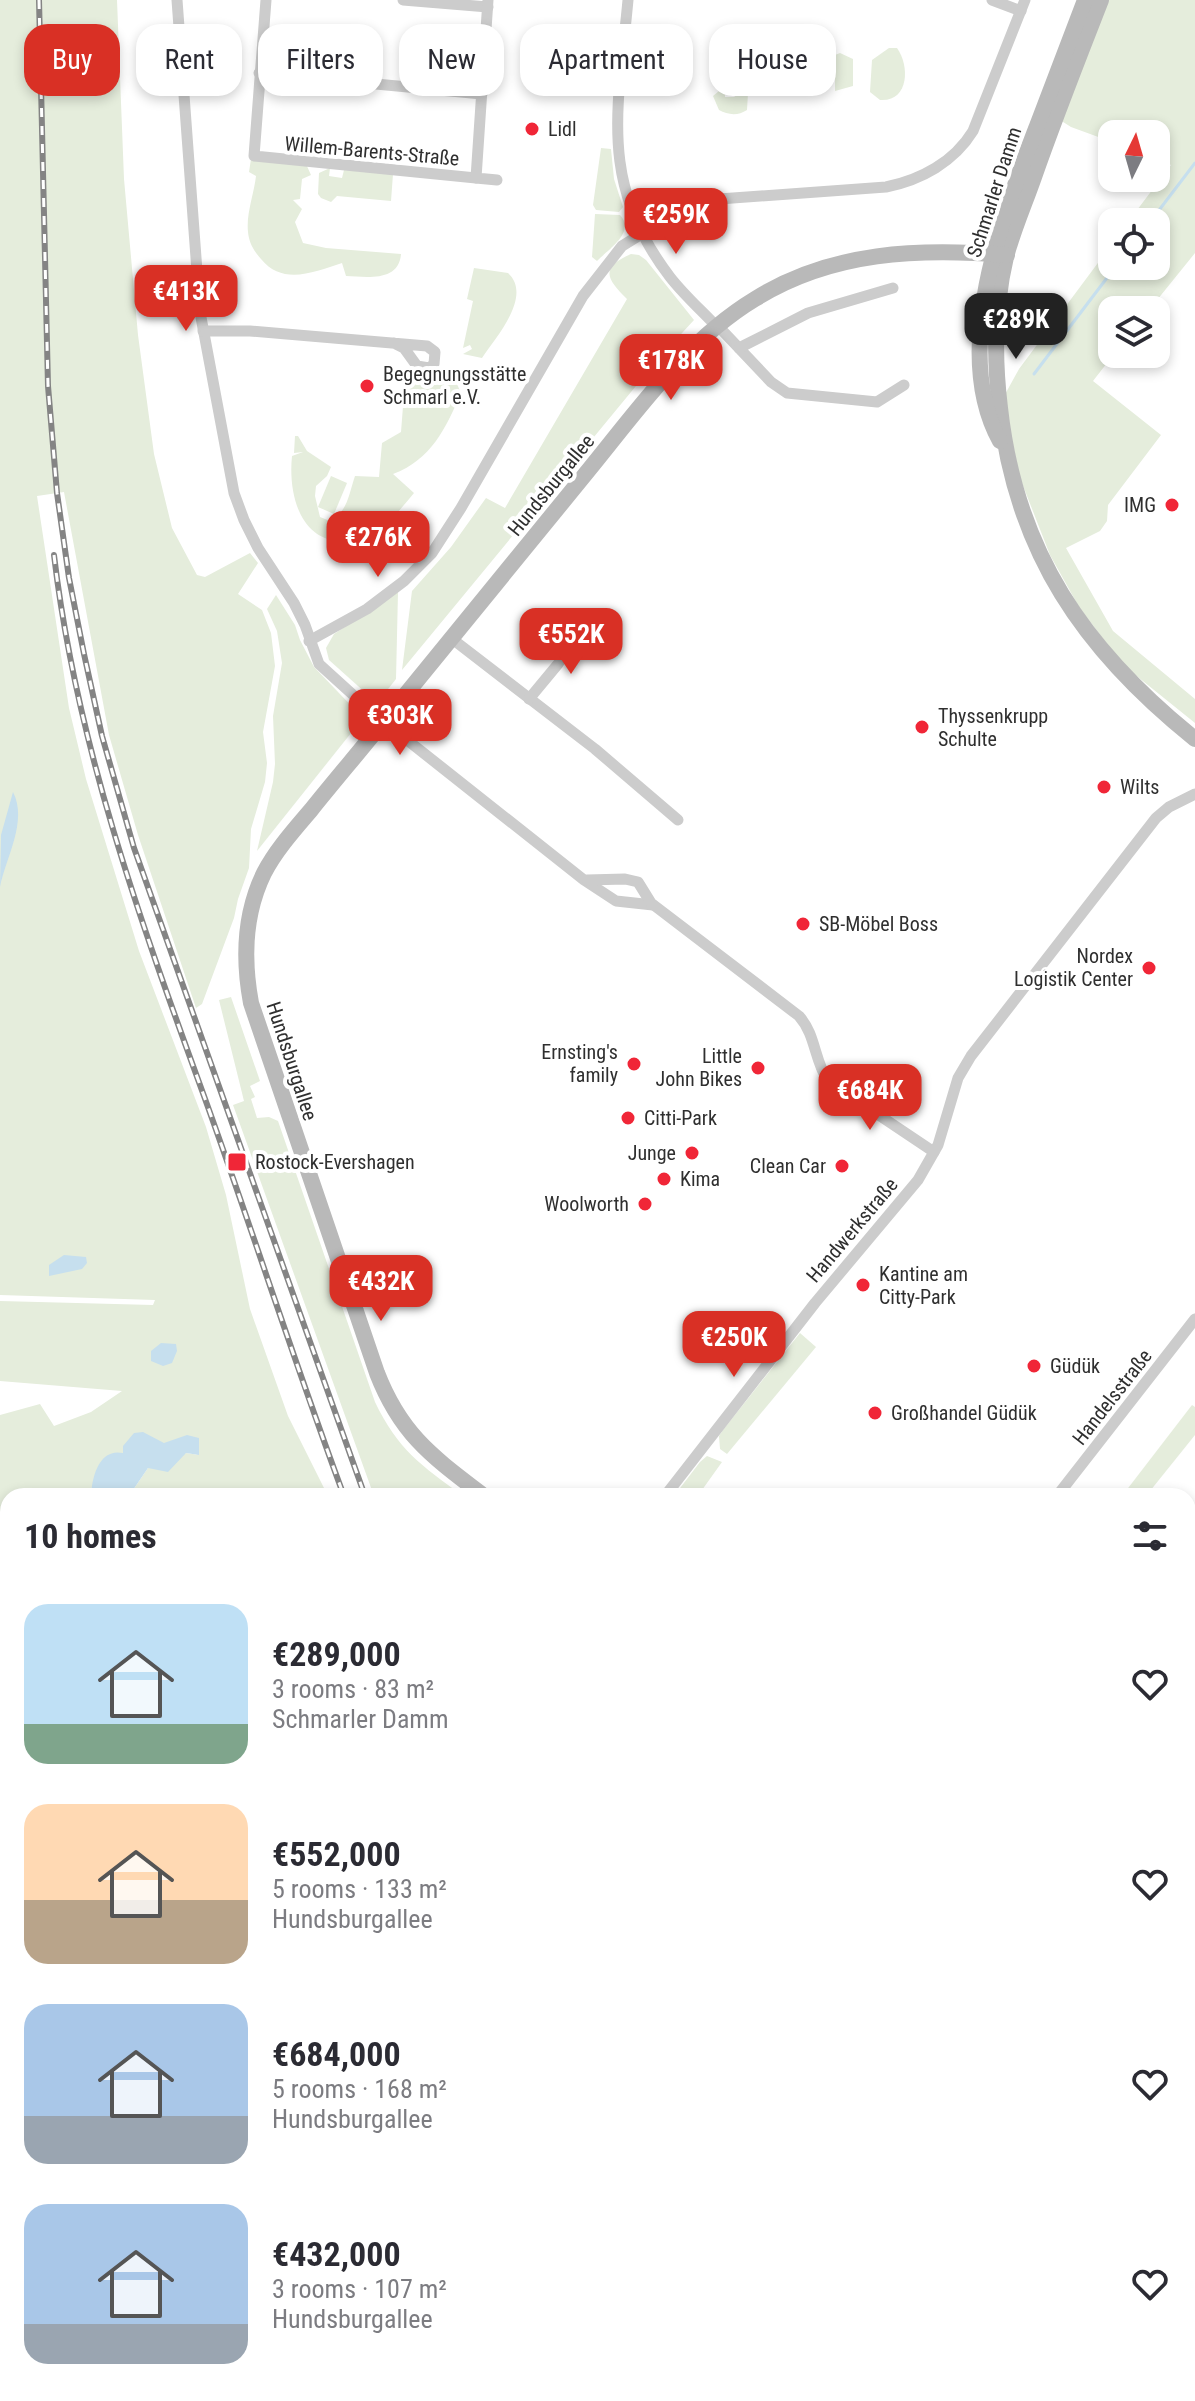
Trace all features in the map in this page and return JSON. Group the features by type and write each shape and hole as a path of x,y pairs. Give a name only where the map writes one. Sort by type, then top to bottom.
{"street":[{"path":"177,0 195,266 203,331 234,493 258,548 305,625 319,664 384,722 584,880 616,901 653,905"},
{"name":"Willem-Barents-Straße","path":"264,24 266,0"},
{"name":"Willem-Barents-Straße","path":"403,0 488,4 487,24"},
{"path":"628,0 617,146 621,179 642,233 673,280 771,382 787,393 877,402 904,385"},
{"path":"309,641 367,609 404,581 432,553 589,287 612,256 642,233 688,209 719,199 886,187 911,180 949,160 966,143 978,123 1023,6 992,0"},
{"name":"Schmarler Damm","path":"1085,0 1016,181 1000,255 997,380 1004,449 1030,531 1065,599 1101,651 1155,706 1195,739"},
{"name":"Schmarler Damm","path":"1000,255 1101,0"},
{"name":"Willem-Barents-Straße","path":"258,90 254,156 497,180"},
{"name":"Willem-Barents-Straße","path":"476,178 482,96"},
{"name":"Hundsburgallee","path":"474,1488 417,1442 388,1402 261,1037 248,987 245,950 252,907 265,873 290,834 653,391 718,326 778,286 805,273 852,259 909,252 1000,255"},
{"path":"739,348 808,313 893,288"},
{"path":"203,331 250,331 394,343"},
{"path":"529,699 570,644 574,644 584,632"},
{"path":"451,638 595,749 678,820"},
{"name":"Handwerkstraße","path":"671,1488 815,1303 900,1202 934,1152 958,1078 971,1056 1156,818 1169,807 1195,794"},
{"path":"584,880 634,880 640,884 653,905 799,1016 811,1033 818,1066 828,1081 934,1152"},
{"name":"Handelsstraße","path":"1063,1488 1195,1319"}],"green space":[{"path":"0,0 117,0 118,24 24,24 24,96 120,96 120,77 124,179 138,335 154,454 172,528 197,575 205,577 250,553 258,563 238,594 262,610 271,633 275,666 263,732 267,763 265,782 251,829 249,868 234,918 202,1004 196,1008 138,835 109,735 64,492 37,496 69,708 86,779 139,951 206,1127 226,1195 250,1309 288,1416 324,1488 134,1488 148,1468 186,1453 199,1455 164,1443 124,1454 92,1488 0,1488 0,1415 40,1404 54,1426 91,1412 122,1391 0,1381 0,1301 153,1305 155,1300 0,1295"},
{"path":"1106,0 1195,0 1195,253 1160,296 1098,296 1098,368 1103,368 1093,381 1161,435 1108,505 1107,521 1100,531 1066,548 1113,631 1195,699 1195,723 1123,665 1079,607 1050,555 1020,478 1003,398 1019,369 1098,263 1098,280 1170,280 1170,208 1139,208 1151,192 1170,192 1170,120 1098,120 1098,137 1060,120"},
{"path":"889,48 897,48 901,55 904,82 897,95 880,100 870,92 872,60"},
{"path":"840,53 853,59 853,86 836,91 836,55"},
{"path":"713,96 748,96 747,110 733,114 719,110"},
{"path":"601,148 611,149 614,179 623,207 619,212 596,210 593,205"},
{"path":"251,159 306,164 311,175 302,179 300,199 293,200 302,209 295,222 303,243 326,248 401,254 395,269 381,276 363,277 346,276 342,263 289,275 270,267 256,253 249,236 248,218 256,176 249,172"},
{"path":"330,168 329,176 342,178 344,170 393,174 391,201 337,196 331,202 321,198 318,194 319,173"},
{"path":"595,214 620,215 625,228 619,240 597,261 592,257"},
{"path":"631,254 646,260 694,320 659,358 402,670 412,591 451,547 486,498 505,508 627,299 611,280 610,269"},
{"path":"474,268 508,273 515,282 516,293 510,316 482,358 463,354 472,349 470,345 463,348 473,301 467,299"},
{"path":"406,368 422,376 452,373 461,393 436,441 418,460 393,474 414,493 399,511 368,536 347,541 330,540 316,533 298,509 293,492 292,456 303,452 294,453 295,436 307,451 331,467 327,476 316,486 315,496 320,517 330,521 341,513 355,476 379,477 382,443 401,432"},
{"path":"331,476 347,483 334,514 318,507"},
{"path":"398,592 396,679 377,703 329,660 326,648 334,634"},
{"path":"276,595 295,625 314,667 363,718 257,851 275,764 273,716 282,663 277,631 267,609"},
{"path":"231,997 260,1081 250,1086 255,1097 251,1099 257,1118 269,1117 278,1121 375,1402 402,1445 452,1488 371,1488 233,1105 244,1101 219,1000"},
{"path":"800,1333 816,1347 727,1454 720,1449 719,1436"},
{"path":"1192,1405 1195,1407 1195,1435 1152,1488 1128,1488"},
{"path":"707,1456 722,1462 703,1488 680,1488"}],"water":[{"path":"13,792 17,803 17,827 0,887 1,835"},
{"path":"64,1255 86,1257 87,1263 82,1269 49,1276 49,1265"},
{"path":"161,1343 176,1344 177,1351 172,1363 163,1366 151,1361 151,1351"},
{"path":"143,1432 164,1443 187,1435 199,1438 199,1455 186,1453 168,1472 148,1468 134,1488 92,1488 95,1473 103,1459 123,1453 123,1446 134,1433"}],"waterway":[{"path":"1161,208 1195,163"},
{"path":"1034,374 1105,280"}],"railway":[{"path":"39,0 48,386 57,493 84,654 102,736 134,848 362,1488"},
{"path":"54,555 78,694 113,830 341,1488"}],"place":[{"name":"Lidl","path":"532,129"},
{"name":"Begegnungsstätte Schmarl e.V.","path":"367,386"},
{"name":"IMG","path":"1172,505"},
{"name":"Thyssenkrupp Schulte","path":"922,727"},
{"name":"Wilts","path":"1104,787"},
{"name":"SB-Möbel Boss","path":"803,924"},
{"name":"Nordex Logistik Center","path":"1149,968"},
{"name":"Ernsting's family","path":"634,1064"},
{"name":"Little John Bikes","path":"758,1068"},
{"name":"Citti-Park","path":"628,1118"},
{"name":"Junge","path":"692,1153"},
{"name":"Rostock-Evershagen","path":"237,1162"},
{"name":"Clean Car","path":"842,1166"},
{"name":"Kima","path":"664,1179"},
{"name":"Woolworth","path":"645,1204"},
{"name":"Kantine am Citty-Park","path":"863,1285"},
{"name":"Güdük","path":"1034,1366"},
{"name":"Großhandel Güdük","path":"875,1413"}]}
